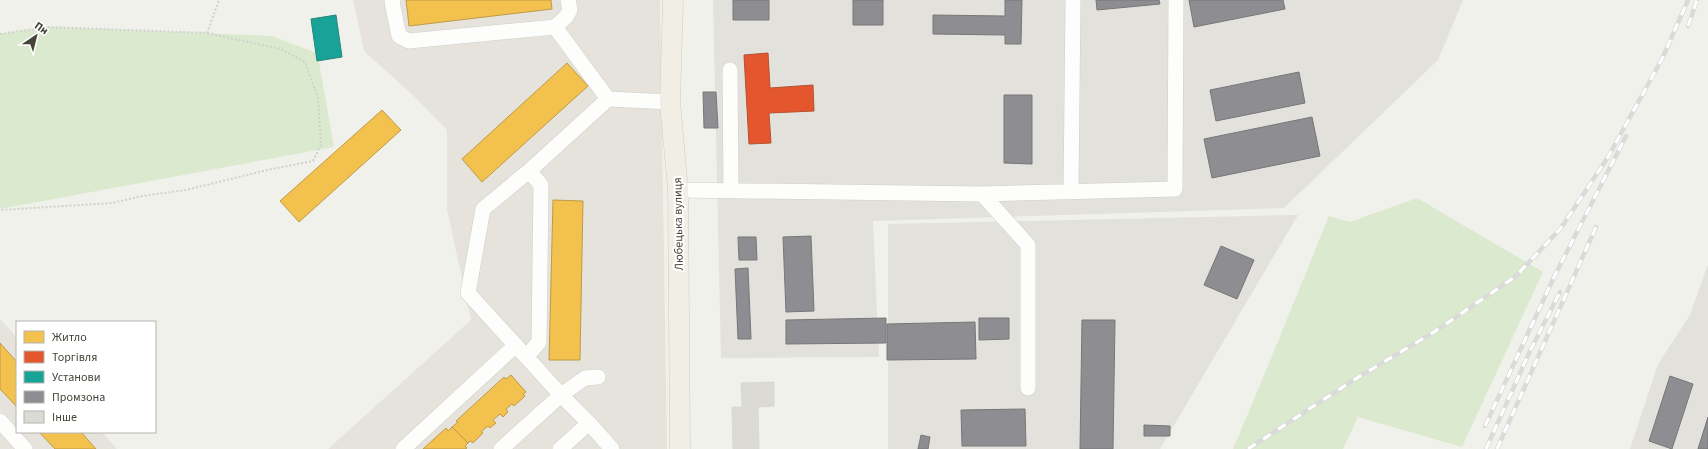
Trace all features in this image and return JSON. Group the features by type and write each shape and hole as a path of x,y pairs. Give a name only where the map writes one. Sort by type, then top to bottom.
{"main road":[{"name":"Любецька вулиця","path":"672,0 670,102 678,190 680,449"}],"street":[{"path":"393,0 399,36 409,41 555,27 566,17 570,10 568,0"},
{"path":"1071,192 1073,0"},
{"path":"678,190 982,194 1175,190 1176,0"},
{"path":"555,27 608,99"},
{"path":"730,70 731,191"},
{"path":"612,449 468,293 483,209 529,171 608,99 670,102"},
{"path":"527,356 539,342 541,185 529,171"},
{"path":"982,194 1028,245 1028,388"},
{"path":"402,449 516,345"},
{"path":"501,449 561,395 585,378 598,377"},
{"path":"0,421 25,449"},
{"path":"560,449 589,423"}],"path":[{"path":"207,33 219,0"},
{"path":"0,34 48,27 207,33 281,49 305,62 318,98 321,145 313,161 267,170 186,190 142,196 112,203 0,210"}],"shaded area":[{"path":"353,0 660,0 667,449 328,449 471,320 447,209 447,130 415,97 364,51"},
{"path":"713,0 1463,0 1438,60 1284,208 873,221 879,357 721,358"},
{"path":"1298,215 1160,449 888,449 888,224"},
{"path":"1708,264 1708,449 1630,449 1658,364 1690,315"},
{"path":"0,319 16,336 16,433 103,433 117,449 0,449"}],"green space":[{"path":"47,27 272,36 319,54 319,62 334,147 0,209 0,34"},
{"path":"1417,198 1543,272 1462,447 1358,417 1343,449 1233,449 1329,216 1350,222"}],"building: Житло":[{"path":"406,0 551,0 552,9 409,26"},
{"path":"567,63 588,86 482,182 462,159"},
{"path":"382,110 401,130 299,222 280,201"},
{"path":"553,200 583,201 580,360 549,360"},
{"path":"0,343 16,361 16,406 0,389"},
{"path":"511,375 526,392 523,394 525,396 514,406 512,404 506,409 508,412 503,417 500,414 493,420 496,423 490,428 488,426 481,432 483,433 473,443 470,441 468,443 452,427 458,422 456,421 504,377 506,379"},
{"path":"452,427 468,443 465,446 467,448 423,449 446,428 448,431"},
{"path":"40,433 82,433 96,449 55,449"}],"building: Торгівля":[{"path":"768,53 770,88 813,85 814,111 769,113 771,143 749,144 744,55"}],"building: Установи":[{"path":"336,15 342,57 317,61 311,19"}],"building: Промзона":[{"path":"733,0 769,0 769,20 733,20"},
{"path":"853,0 883,0 883,25 853,25"},
{"path":"1005,0 1022,0 1021,44 1005,44 1005,35 933,34 933,15 1005,16"},
{"path":"1096,0 1159,0 1160,4 1097,10"},
{"path":"1189,0 1283,0 1285,9 1194,27"},
{"path":"1299,72 1305,103 1216,121 1210,90"},
{"path":"703,92 716,92 718,128 704,128"},
{"path":"1004,95 1032,95 1032,164 1004,163"},
{"path":"1312,117 1320,156 1212,178 1204,139"},
{"path":"811,236 814,311 786,312 783,237"},
{"path":"738,237 756,237 757,260 739,260"},
{"path":"1221,246 1254,260 1237,299 1204,285"},
{"path":"748,268 751,339 738,339 735,269"},
{"path":"886,318 886,343 786,344 786,320"},
{"path":"979,318 1009,318 1009,339 979,340"},
{"path":"1082,320 1115,320 1113,449 1080,449"},
{"path":"975,322 976,359 887,360 887,324"},
{"path":"1670,376 1693,384 1672,449 1649,441"},
{"path":"1025,409 1026,446 962,446 961,410"},
{"path":"1708,417 1708,449 1698,449"},
{"path":"1144,425 1170,426 1170,436 1144,436"},
{"path":"921,435 930,437 928,449 918,449"}],"building: Інше":[{"path":"774,382 774,406 758,407 759,449 733,449 732,407 742,407 741,383"}],"railway":[{"path":"1248,449 1352,381 1434,332 1515,277 1561,228 1608,157 1662,59 1688,0"},
{"path":"1688,26 1697,0"},
{"path":"1485,426 1555,275 1626,136"},
{"path":"1497,449 1596,227"},
{"path":"1486,449 1530,351 1560,292"}]}
